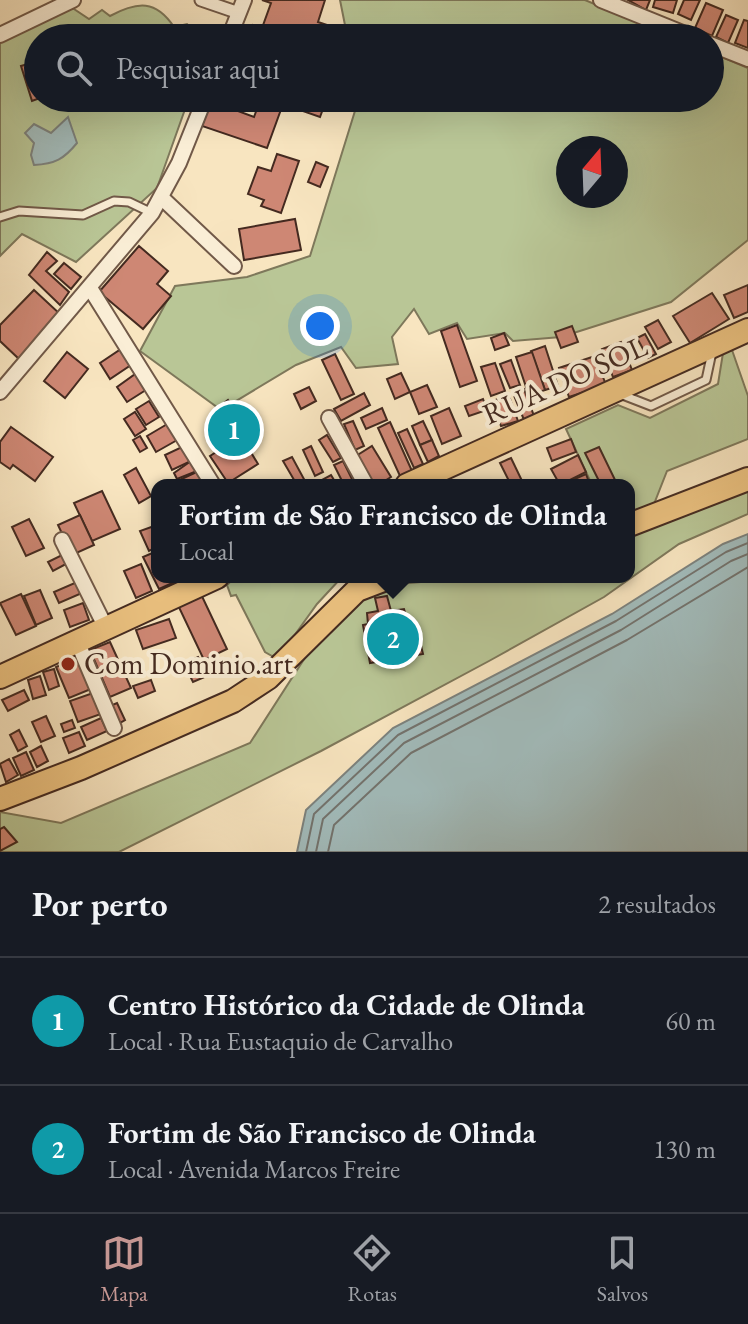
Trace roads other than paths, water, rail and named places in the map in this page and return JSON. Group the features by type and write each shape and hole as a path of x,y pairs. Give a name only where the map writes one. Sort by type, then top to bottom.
{"main road":[{"name":"RUA DO SOL","path":"420,479 748,330"},
{"path":"635,523 748,479"},
{"path":"0,677 213,583"},
{"path":"0,799 81,768 233,701 268,678 357,590 375,583"}],"street":[{"path":"1,33 73,0"},
{"path":"201,0 241,7"},
{"path":"601,0 660,24"},
{"path":"724,50 748,59"},
{"path":"0,392 152,213 162,198 199,112"},
{"path":"162,198 234,266"},
{"path":"90,288 209,479"},
{"path":"329,418 363,479"},
{"path":"62,540 106,628"},
{"path":"77,641 114,728"}],"lane":[{"path":"0,217 19,211 83,215 114,201 129,202 152,213"}],"water":[{"path":"68,117 77,143 58,160 34,165 31,155 34,143 25,133 34,124 51,133"},
{"path":"748,534 748,852 297,852 306,810 393,728 612,614 723,544"}],"place":[{"name":"Centro Histórico da Cidade de Olinda","path":"234,430"},
{"name":"Fortim de São Francisco de Olinda","path":"393,639"},
{"name":"Com Dominio.art","path":"68,664"}]}
